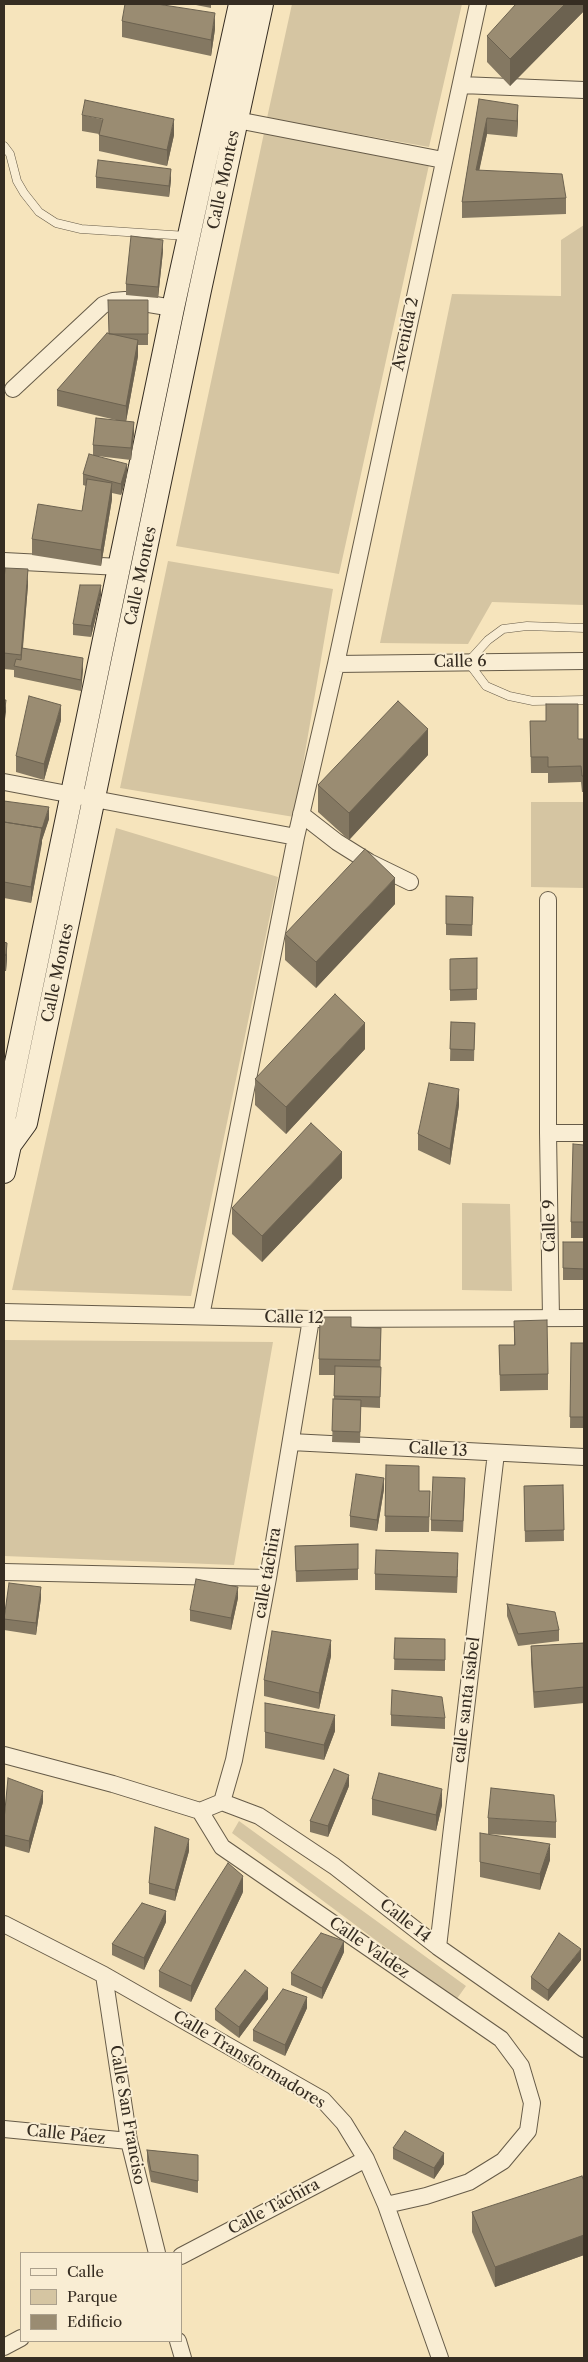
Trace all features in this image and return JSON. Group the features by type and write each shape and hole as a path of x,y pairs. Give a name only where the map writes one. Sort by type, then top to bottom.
{"street":[{"name":"Calle Montes","path":"84,797 120,567 173,308 240,4"},
{"name":"Calle Montes","path":"4,1172 7,1145 4,1120 84,797 262,4"},
{"name":"Avenida 2","path":"201,1316 296,837 336,664 478,4"},
{"path":"461,85 584,90"},
{"path":"237,120 443,160"},
{"path":"13,389 103,305 113,301 125,300 173,308"},
{"path":"4,561 120,567"},
{"name":"Calle 6","path":"336,664 584,661"},
{"path":"4,782 296,837"},
{"path":"302,814 337,842 369,862 410,882"},
{"name":"Calle 9","path":"548,900 548,1133 551,1318"},
{"path":"548,1133 584,1132"},
{"name":"Calle 12","path":"4,1312 311,1319 584,1318"},
{"name":"calle táchira","path":"222,1802 234,1760 268,1578 311,1319"},
{"name":"Calle 13","path":"291,1442 584,1457"},
{"name":"calle santa isabel","path":"438,1947 496,1453"},
{"path":"4,1572 268,1578"},
{"path":"4,1755 113,1784 200,1811 222,1802"},
{"name":"Calle 14","path":"222,1802 259,1816 334,1866 438,1947 584,2049"},
{"name":"Calle Valdez","path":"200,1811 222,1847 501,2039 521,2066 532,2103 528,2131 503,2161 469,2182 426,2196 386,2204"},
{"name":"Calle Transformadores","path":"4,1924 104,1975 323,2100 344,2123 366,2159 386,2204 440,2358"},
{"name":"Calle San Franciso","path":"104,1975 129,2141 156,2252"},
{"name":"Calle Páez","path":"4,2129 129,2141"},
{"name":"Calle Táchira","path":"182,2255 366,2159"},
{"path":"4,2347 20,2339"},
{"path":"178,2342 182,2358"}],"lane":[{"path":"4,146 10,154 17,181 24,193 39,212 56,223 80,229 190,236"},
{"path":"584,628 527,626 503,629 488,640 468,662 486,686 509,696 533,701 584,700"}],"green space":[{"path":"292,4 462,4 429,147 267,118"},
{"path":"264,133 429,165 339,574 176,546"},
{"path":"584,225 584,605 492,602 468,644 380,643 452,294 561,296 561,240"},
{"path":"168,561 333,589 294,817 120,788"},
{"path":"531,802 584,802 584,888 531,887"},
{"path":"116,828 278,877 191,1296 12,1290"},
{"path":"462,1203 510,1204 512,1291 462,1290"},
{"path":"4,1340 273,1342 234,1565 4,1556"},
{"path":"239,1821 466,1986 456,2000 232,1833"}],"building":[{"path":"125,4 157,4 215,13 211,40 122,21"},
{"path":"516,4 565,4 510,59 487,36"},
{"path":"479,99 518,105 517,121 487,118 476,170 562,174 566,198 462,202"},
{"path":"85,100 174,119 167,150 99,135 103,119 82,115"},
{"path":"98,160 171,169 169,186 96,177"},
{"path":"131,236 163,240 158,287 126,284"},
{"path":"108,300 148,300 148,334 109,334"},
{"path":"107,333 138,340 126,406 57,390"},
{"path":"96,418 134,422 131,448 93,445"},
{"path":"89,454 127,464 121,484 83,474"},
{"path":"87,479 112,483 101,550 32,539 38,504 82,511"},
{"path":"5,568 28,569 21,655 4,653"},
{"path":"80,585 101,585 91,626 73,624"},
{"path":"22,648 83,658 81,680 14,666 16,659 21,660"},
{"path":"29,696 61,705 44,764 16,756"},
{"path":"398,701 428,729 349,813 318,785"},
{"path":"546,704 578,704 578,739 584,739 584,776 582,776 581,766 548,767 548,757 531,757 530,721 546,721"},
{"path":"4,801 49,807 42,829 4,822"},
{"path":"4,822 42,828 31,887 4,882"},
{"path":"365,849 395,878 316,962 285,934"},
{"path":"446,896 473,897 472,925 446,924"},
{"path":"4,942 7,943 6,955 4,955"},
{"path":"477,958 477,989 450,990 450,959"},
{"path":"335,994 365,1023 286,1107 255,1079"},
{"path":"451,1022 475,1023 474,1050 450,1049"},
{"path":"429,1083 459,1089 450,1149 418,1134"},
{"path":"311,1123 342,1152 262,1236 232,1208"},
{"path":"573,1144 584,1145 584,1222 571,1222"},
{"path":"563,1242 584,1242 584,1269 563,1268"},
{"path":"320,1317 351,1317 351,1327 381,1328 380,1360 319,1359"},
{"path":"547,1320 548,1374 500,1375 499,1345 515,1345 514,1321"},
{"path":"571,1343 584,1343 584,1417 570,1417"},
{"path":"335,1366 381,1367 380,1397 334,1396"},
{"path":"333,1399 361,1400 360,1432 332,1431"},
{"path":"386,1465 419,1466 419,1491 430,1491 429,1517 385,1516"},
{"path":"356,1474 384,1478 377,1520 350,1516"},
{"path":"433,1477 465,1478 463,1521 431,1520"},
{"path":"563,1485 564,1530 525,1531 524,1486"},
{"path":"358,1544 358,1569 296,1571 295,1546"},
{"path":"376,1550 458,1553 457,1577 375,1574"},
{"path":"196,1579 238,1587 231,1618 190,1610"},
{"path":"9,1583 41,1587 36,1623 4,1619"},
{"path":"507,1604 555,1612 559,1630 518,1634"},
{"path":"272,1631 331,1640 319,1693 264,1680"},
{"path":"395,1638 445,1639 445,1660 394,1659"},
{"path":"584,1643 584,1687 534,1692 531,1646"},
{"path":"392,1690 442,1697 445,1718 391,1715"},
{"path":"265,1703 335,1715 324,1745 265,1732"},
{"path":"334,1769 349,1775 328,1826 310,1821"},
{"path":"379,1773 442,1789 436,1815 372,1799"},
{"path":"8,1778 43,1791 29,1841 4,1835"},
{"path":"491,1788 554,1795 556,1822 488,1818"},
{"path":"155,1827 189,1839 175,1890 149,1883"},
{"path":"480,1833 550,1844 540,1874 480,1862"},
{"path":"228,1863 243,1876 191,1986 159,1971"},
{"path":"142,1903 166,1911 144,1958 112,1944"},
{"path":"321,1933 344,1941 322,1988 291,1973"},
{"path":"559,1933 581,1949 548,1990 531,1977"},
{"path":"245,1970 268,1988 239,2027 215,2009"},
{"path":"283,1989 307,1997 285,2045 253,2030"},
{"path":"405,2131 444,2153 434,2168 393,2148"},
{"path":"147,2150 198,2155 198,2181 151,2171"},
{"path":"582,2176 584,2181 584,2235 495,2267 472,2212"}]}
